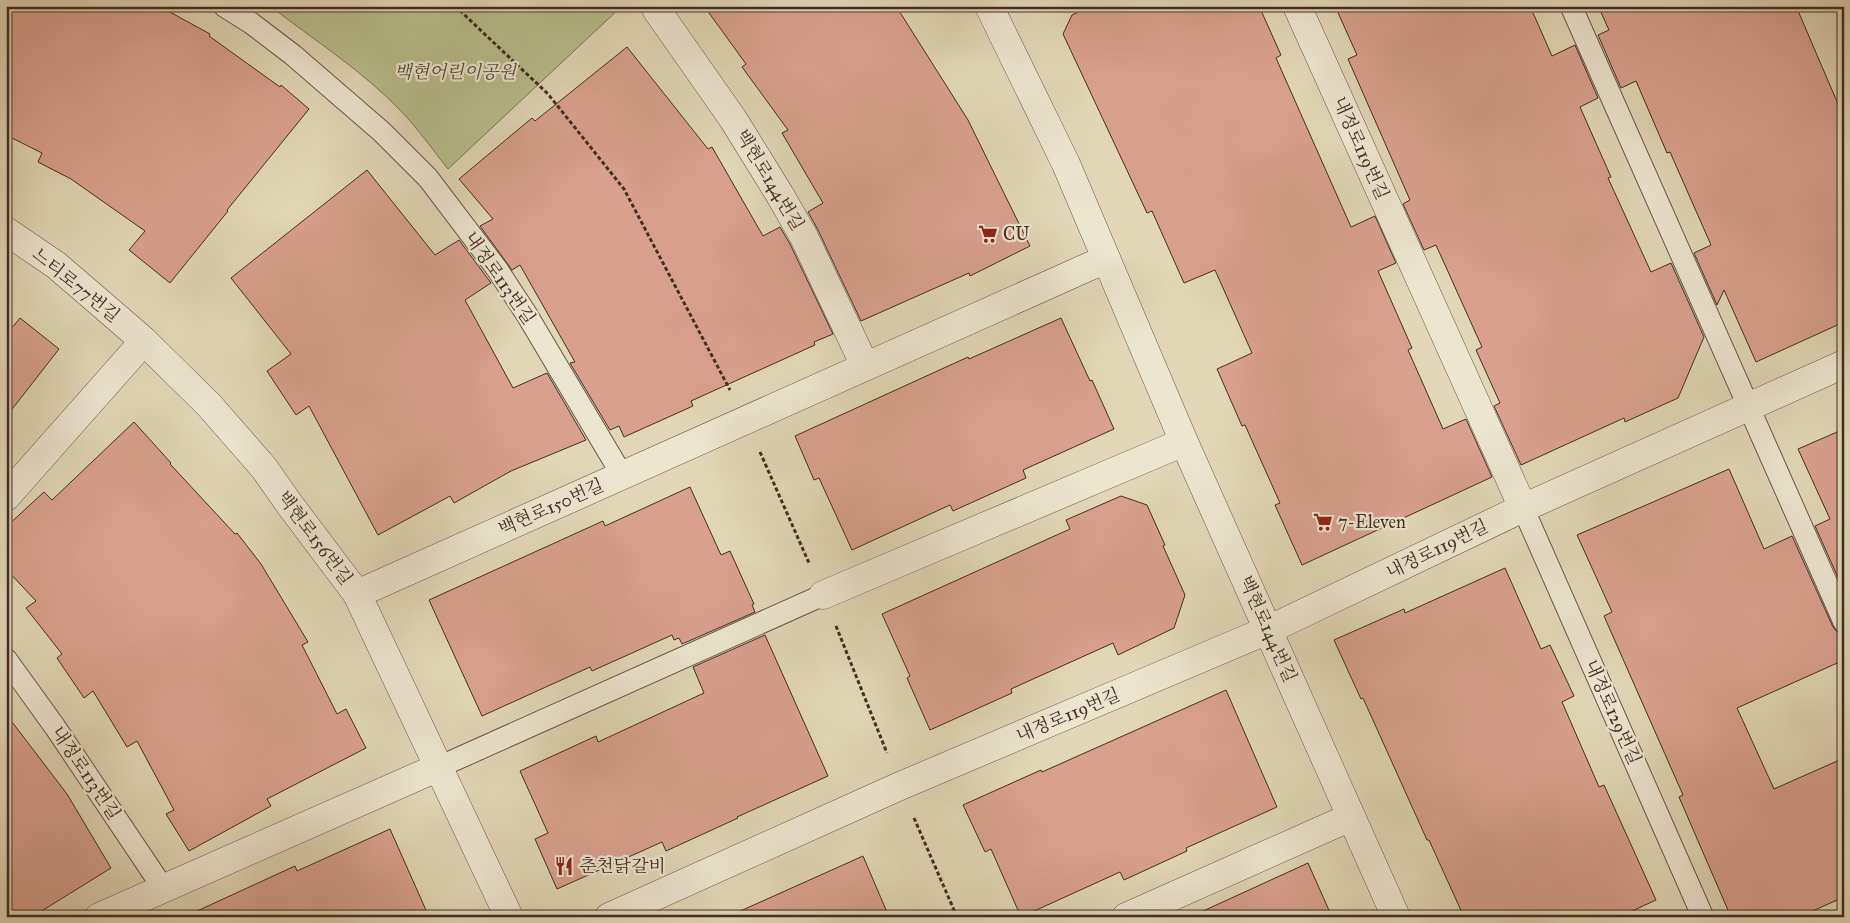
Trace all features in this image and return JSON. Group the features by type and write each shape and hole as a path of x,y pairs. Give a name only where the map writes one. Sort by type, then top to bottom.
{"street":[{"name":"백현로144번길","path":"660,6 656,9 733,119 799,228 865,366"},
{"name":"백현로144번길","path":"989,6 1066,164 1184,442 1396,917"},
{"name":"내정로119번길","path":"1297,6 1523,508"},
{"name":"느티로77번길","path":"6,231 56,266 144,341"},
{"path":"865,366 1106,259"},
{"path":"6,497 144,341"},
{"name":"백현로156번길","path":"144,341 209,405 264,468 357,594 509,917"},
{"name":"내정로119번길","path":"610,917 900,786 1268,630 1523,508 1844,364"},
{"name":"백현로150번길","path":"357,594 865,366"},
{"path":"823,595 1184,442"},
{"path":"99,917 439,766"},
{"path":"1126,917 1351,817"}],"lane":[{"name":"내정로113번길","path":"224,6 251,23 293,55 350,103 428,178 497,269 527,315 622,475"},
{"path":"1571,6 1844,622"},
{"name":"내정로129번길","path":"1523,508 1703,917"},
{"path":"439,766 823,595"},
{"name":"내정로113번길","path":"6,659 55,726 163,888"}],"green space":[{"name":"백현어린이공원","path":"270,6 622,6 448,169 414,125 387,97 355,69"}],"building":[{"path":"6,6 159,6 210,34 209,36 280,87 281,85 309,109 170,283 129,250 145,231 71,179 38,162 42,153 6,135"},
{"path":"704,6 896,6 968,120 1030,246 970,276 969,273 861,321 808,212 823,203 782,133 788,130 742,67 746,64"},
{"path":"1091,6 1259,6 1281,55 1276,58 1351,227 1375,216 1396,263 1378,271 1412,348 1408,350 1443,429 1466,419 1492,477 1302,565 1275,505 1280,503 1245,425 1242,426 1217,369 1252,353 1215,270 1184,283 1152,211 1147,213 1063,34 1072,15"},
{"path":"1335,6 1530,6 1552,56 1575,45 1598,98 1580,107 1611,177 1608,178 1651,272 1671,263 1704,337 1678,398 1625,422 1624,418 1521,465 1494,406 1500,403 1476,350 1482,347 1436,245 1424,250 1403,204 1410,200 1348,59 1357,55"},
{"path":"1598,6 1796,6 1844,118 1844,322 1756,362 1724,290 1717,305 1694,253 1711,245 1670,152 1667,153 1636,81 1621,88 1598,35 1609,30"},
{"path":"627,47 708,149 712,147 763,236 780,227 833,334 814,342 815,345 691,401 693,406 624,437 619,426 610,430 570,363 575,362 520,265 512,270 480,226 493,219 459,179 532,118 535,121"},
{"path":"367,170 435,255 459,240 491,283 465,300 513,388 547,373 586,440 511,471 454,503 450,496 378,535 309,406 296,415 267,371 291,354 231,278"},
{"path":"20,318 59,349 6,417 6,335"},
{"path":"1061,318 1114,429 1023,470 1026,478 953,511 950,505 852,550 819,478 814,480 795,436 968,357 969,359"},
{"path":"134,422 170,464 235,534 237,533 261,564 308,642 302,645 337,714 346,709 366,748 267,799 271,806 189,851 166,814 174,810 137,741 127,747 93,691 84,698 57,658 62,654 26,608 36,601 6,569 6,527 44,492 52,500"},
{"path":"1844,429 1844,591 1815,526 1830,519 1798,449"},
{"path":"1729,469 1764,549 1792,536 1833,627 1837,632 1844,634 1844,660 1737,708 1774,789 1844,758 1844,897 1799,917 1731,917 1679,797 1683,795 1604,616 1612,612 1577,535"},
{"path":"690,487 721,555 730,551 754,604 752,605 755,612 682,644 679,638 674,640 672,635 592,671 590,667 482,716 429,600 603,521 605,526"},
{"path":"1121,496 1147,505 1165,545 1163,546 1185,595 1174,628 1118,655 1113,643 1011,689 1012,693 930,730 907,678 910,676 882,614 1070,529 1066,520"},
{"path":"1505,568 1541,649 1550,645 1574,696 1562,702 1599,787 1604,785 1656,900 1619,917 1464,917 1363,698 1361,699 1334,640 1404,609 1405,613"},
{"path":"765,635 828,776 666,851 662,842 557,889 535,839 548,833 520,771 596,736 598,742 704,693 693,667"},
{"path":"1226,690 1277,807 1186,848 1187,851 1124,880 1120,872 1021,917 991,849 985,852 963,805"},
{"path":"6,714 67,794 111,868 32,917 6,917"},
{"path":"390,829 429,917 184,917 295,866 297,871"},
{"path":"863,856 889,917 727,917"},
{"path":"1308,863 1332,917 1190,917"}],"place":[{"name":"CU","path":"988,234"},
{"name":"7-Eleven","path":"1323,522"},
{"name":"춘천닭갈비","path":"564,866"}]}
